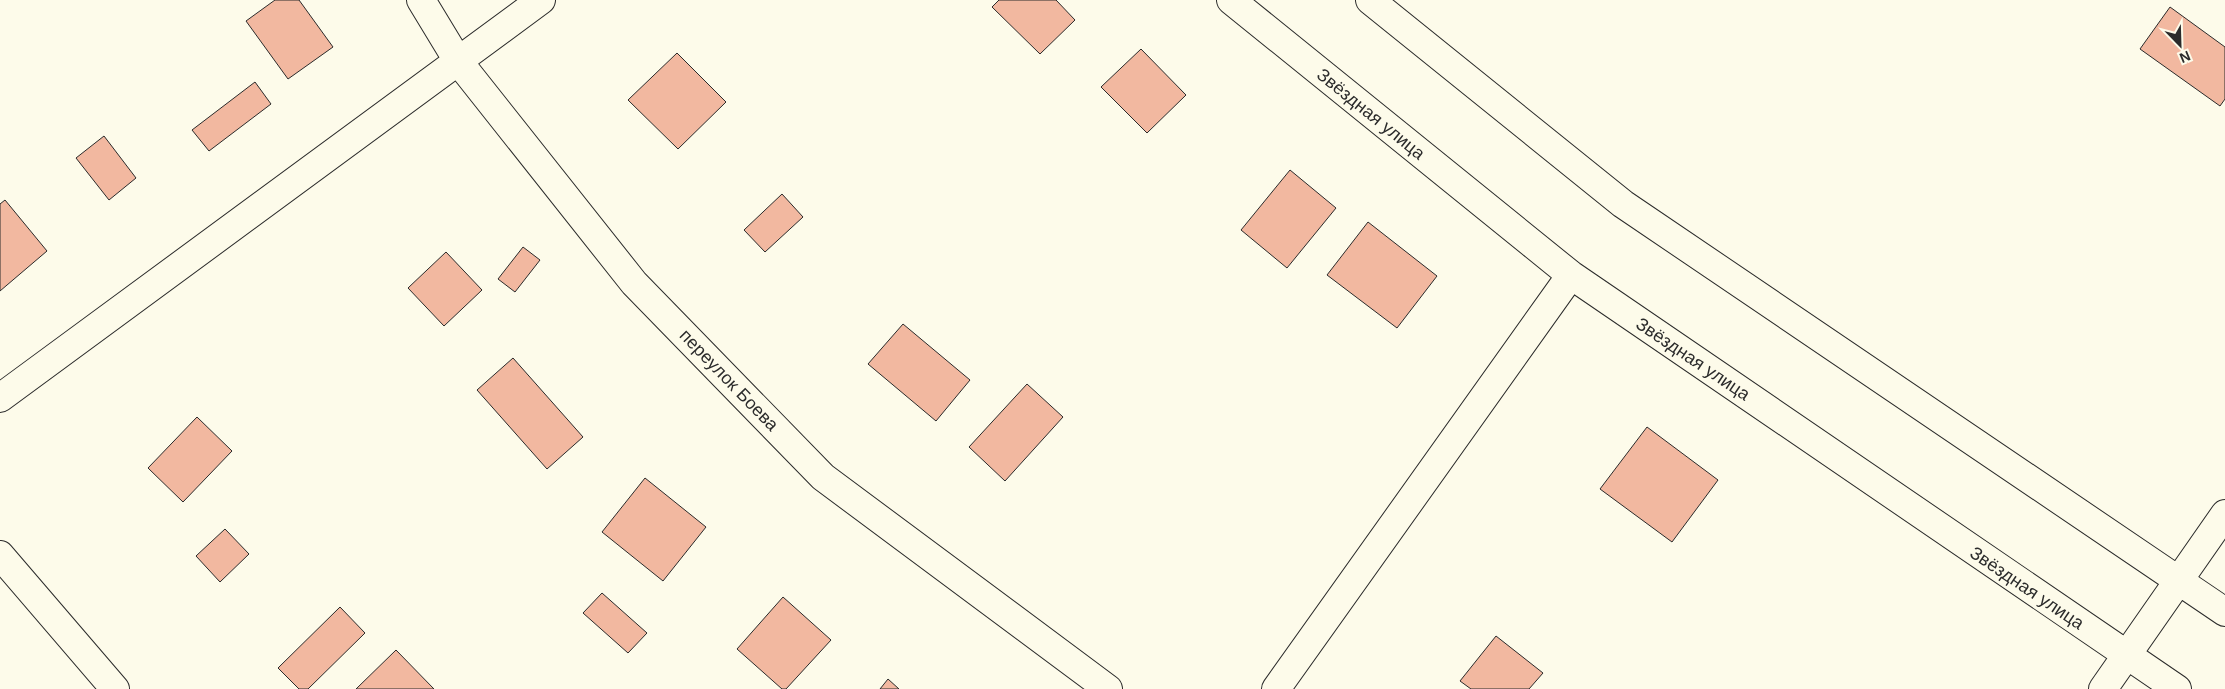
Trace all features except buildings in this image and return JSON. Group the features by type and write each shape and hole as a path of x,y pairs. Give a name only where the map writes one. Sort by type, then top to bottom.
{"street":[{"name":"переулок Боева","path":"421,0 458,61 634,283 823,478 1108,689"},
{"path":"0,398 541,0"},
{"name":"Звёздная улица","path":"1231,0 1571,275 2176,689"},
{"path":"1370,0 1623,204 2225,612"},
{"path":"1276,689 1571,275"},
{"path":"2103,689 2225,514"},
{"path":"0,555 115,689"}]}
